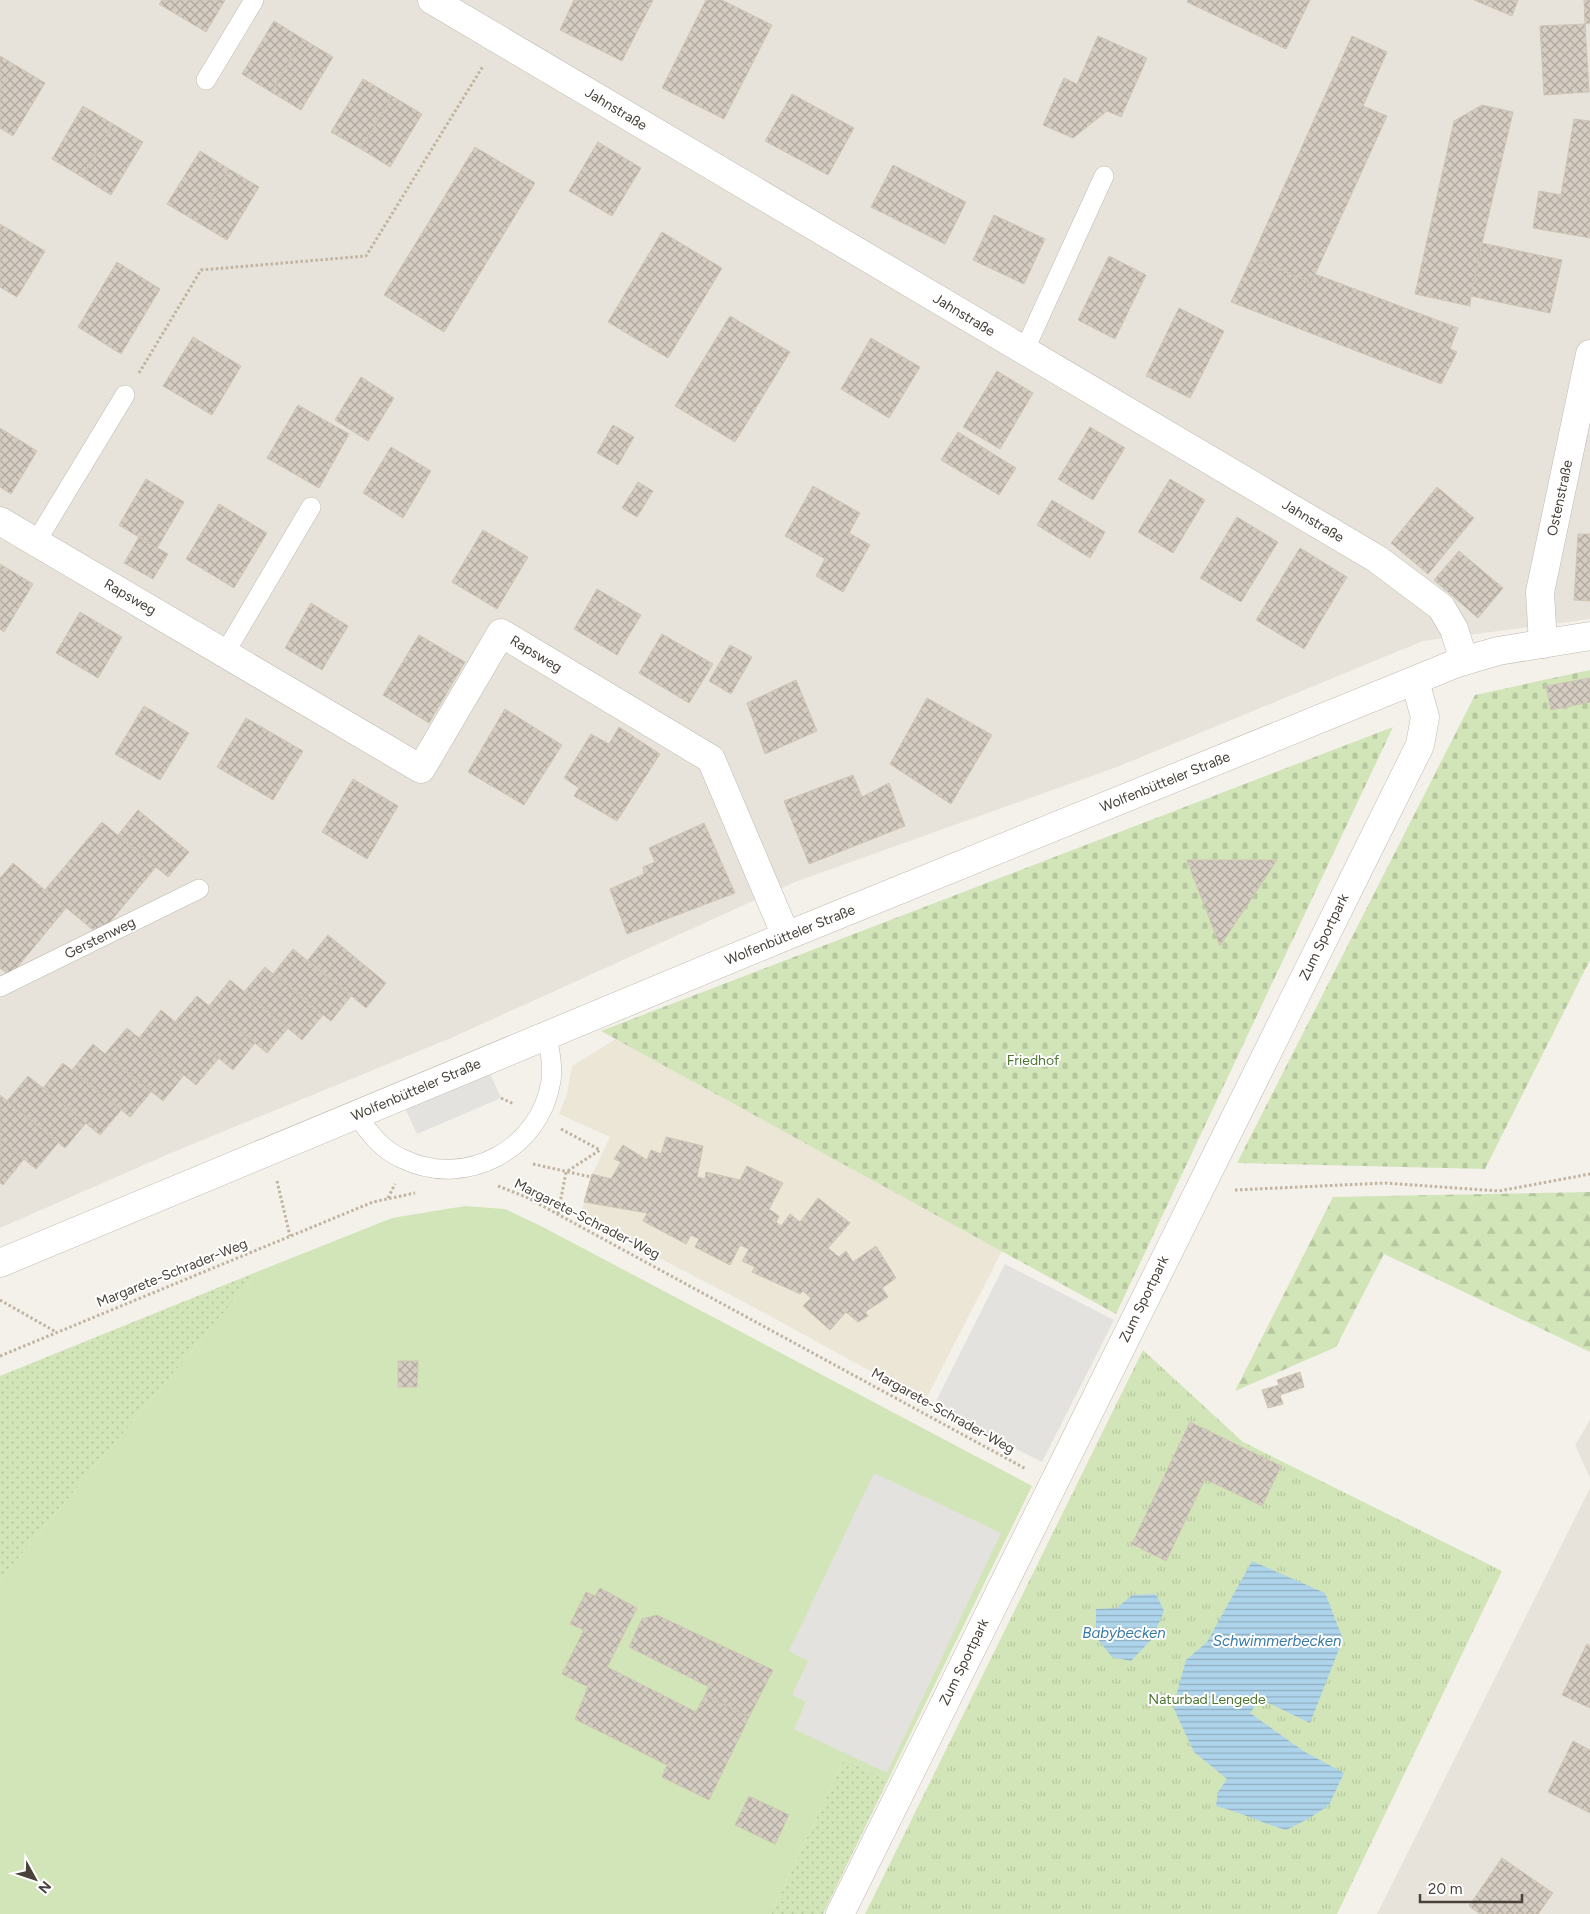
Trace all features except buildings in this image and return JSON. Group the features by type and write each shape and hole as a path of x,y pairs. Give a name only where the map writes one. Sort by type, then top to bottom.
{"street":[{"name":"Jahnstraße","path":"432,0 1377,559 1440,607 1454,629 1464,661"},
{"name":"Ostenstraße","path":"1542,644 1540,592 1590,354"},
{"name":"Rapsweg","path":"0,521 421,769 501,633 711,759 786,936"},
{"name":"Wolfenbütteler Straße","path":"0,1264 786,936 1415,680 1498,650 1590,636"},
{"name":"Zum Sportpark","path":"840,1914 1420,745 1425,716 1415,680"}],"lane":[{"path":"206,80 254,0"},
{"path":"1024,350 1104,176"},
{"path":"36,542 125,395"},
{"path":"225,653 311,507"},
{"name":"Gerstenweg","path":"0,987 199,889"},
{"path":"357,1114 369,1132 384,1147 401,1159 421,1167 442,1170 463,1169 484,1164 522,1140 536,1123 546,1102 551,1080 552,1058 547,1036"}],"path":[{"path":"125,395 201,270 366,256 498,40"},
{"path":"558,1214 566,1172 600,1150"},
{"path":"499,1156 590,1177"},
{"path":"1198,1192 1385,1183 1500,1191 1590,1174"},
{"path":"277,1180 290,1236"},
{"name":"Margarete-Schrader-Weg","path":"490,1183 526,1197 558,1214 1010,1460 1052,1486"},
{"name":"Margarete-Schrader-Weg","path":"0,1356 373,1202 416,1193"},
{"path":"0,1300 56,1333"}],"shaded area":[{"path":"0,0 1590,0 1590,619 1423,641 1117,767 795,882 451,1038 171,1153 0,1228"},
{"path":"616,1039 1002,1251 925,1401 744,1302 580,1217 591,1177 610,1137 559,1114 567,1094 572,1066"},
{"path":"488,1069 501,1098 417,1134 404,1106"},
{"path":"1005,1264 1114,1320 1042,1462 933,1407"},
{"path":"1590,1420 1590,1478 1575,1445"},
{"path":"874,1473 1001,1533 887,1773 794,1729 806,1702 792,1695 808,1661 789,1651"},
{"path":"1590,1488 1590,1914 1377,1914"}],"green space":[{"path":"1590,670 1590,960 1485,1169 1237,1163 1475,695"},
{"name":"Friedhof","path":"1393,727 1116,1314 601,1031"},
{"path":"1590,1192 1590,1352 1384,1254 1336,1347 1235,1391 1333,1197"},
{"path":"465,1206 505,1209 541,1226 1032,1486 888,1780 844,1759 771,1914 0,1914 0,1580 259,1271 392,1218"},
{"path":"259,1271 0,1580 0,1376"},
{"name":"Naturbad Lengede","path":"1143,1350 1243,1442 1502,1571 1337,1914 865,1914"},
{"path":"844,1759 888,1780 823,1914 771,1914"}],"water":[{"name":"Schwimmerbecken","path":"1252,1561 1325,1593 1343,1639 1310,1723 1260,1699 1250,1713 1305,1752 1344,1773 1329,1805 1308,1819 1286,1830 1216,1806 1218,1792 1227,1779 1194,1752 1173,1707 1186,1660 1207,1642"},
{"name":"Babybecken","path":"1156,1594 1164,1611 1152,1639 1131,1661 1112,1657 1096,1637 1096,1609 1117,1608 1132,1595"}]}
